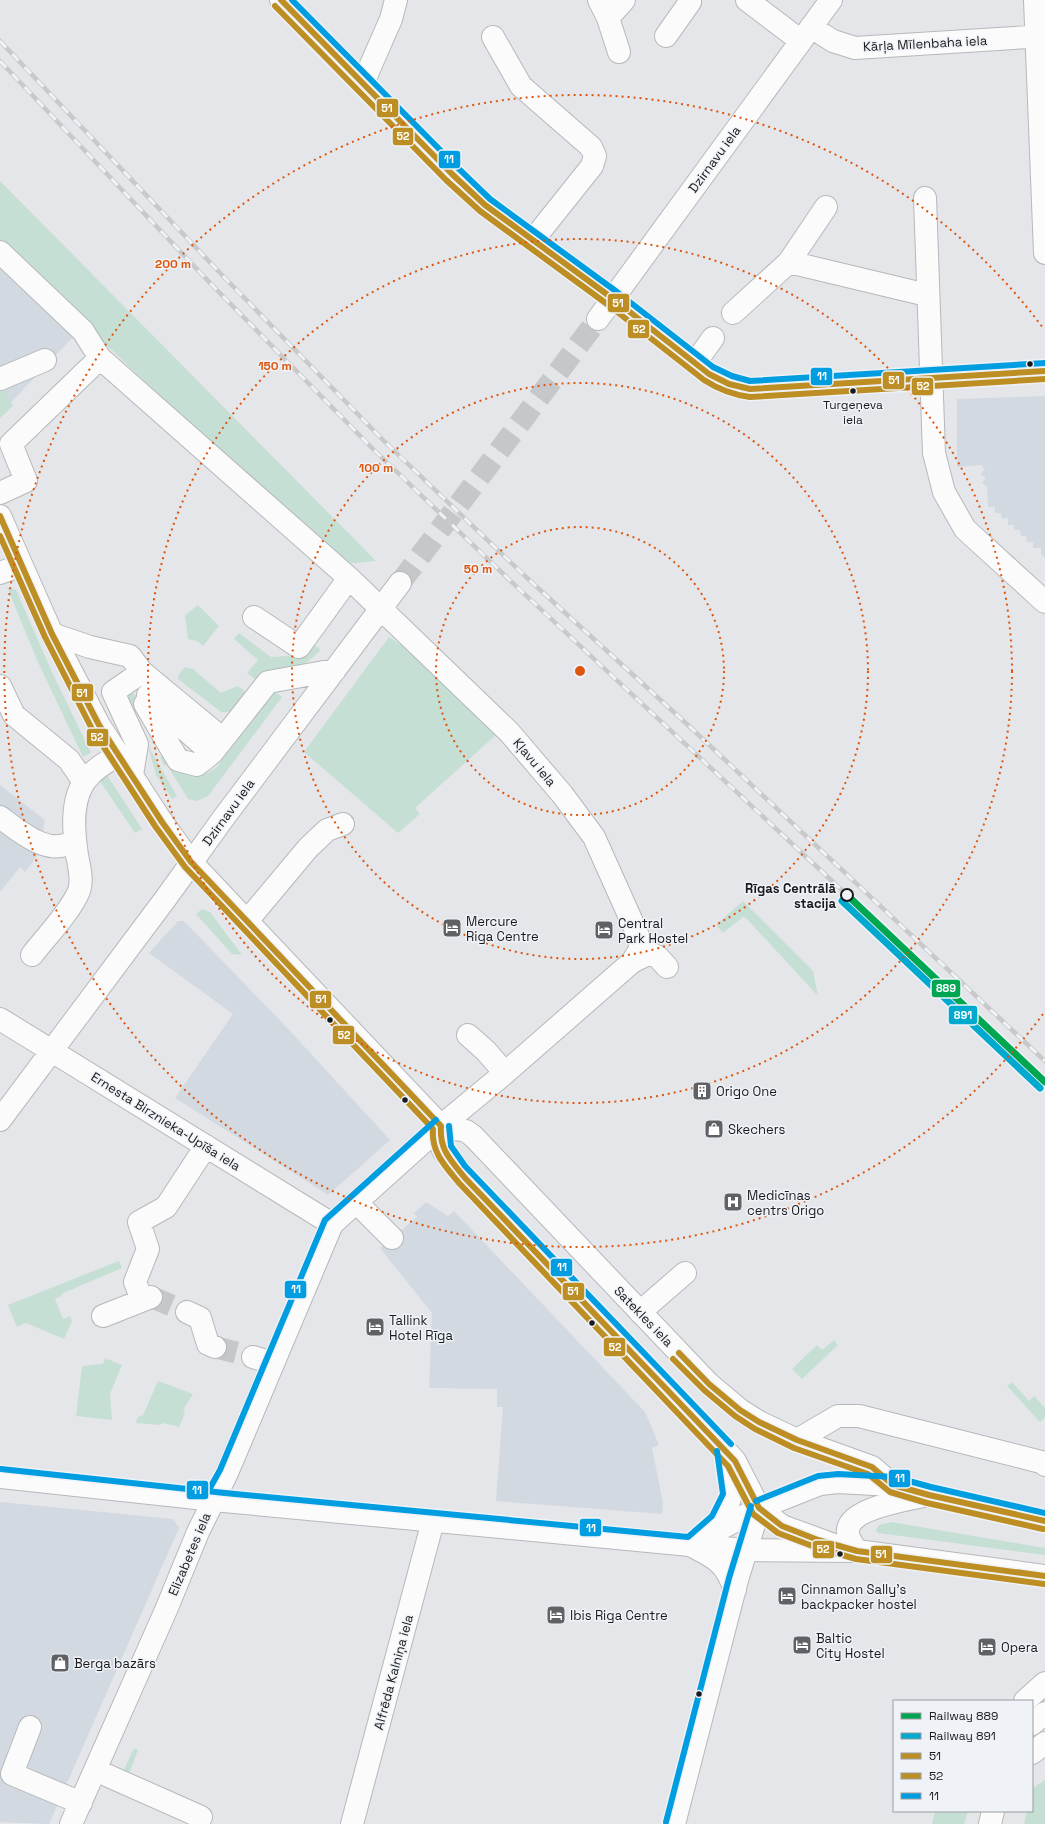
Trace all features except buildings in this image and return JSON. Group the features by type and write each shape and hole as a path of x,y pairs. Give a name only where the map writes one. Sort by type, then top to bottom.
{"main road":[{"path":"281,0 452,174 485,205 612,298 710,374 734,387 750,388 1045,371"},
{"path":"362,83 391,19 396,0"},
{"path":"619,52 603,9 624,0"},
{"path":"666,36 690,2 689,0"},
{"name":"Kārļa Mīlenbaha iela","path":"747,0 806,34 855,48 1040,37"},
{"name":"Dzirnavu iela","path":"598,319 831,0"},
{"path":"1035,0 1040,37 1045,253"},
{"path":"493,37 521,86 591,148 595,156 592,166 533,240"},
{"path":"925,198 927,295 934,453 941,483 949,502 968,532 1045,602"},
{"path":"733,313 789,262 826,207"},
{"name":"Kļavu iela","path":"0,252 83,331 100,358 350,578 509,732 562,794 594,837 636,933 637,955"},
{"path":"789,262 927,295"},
{"path":"695,363 713,338"},
{"path":"0,493 26,481 11,444 100,358"},
{"path":"0,378 45,360"},
{"path":"0,516 52,634 99,725 191,862 441,1126 443,1150 465,1178 735,1461 759,1508 782,1526 818,1540 857,1551"},
{"path":"0,573 21,565"},
{"path":"254,617 299,647 350,578"},
{"name":"Dzirnavu iela","path":"0,1120 400,583"},
{"path":"52,634 90,647 130,656 142,672 188,708 217,746"},
{"path":"217,746 268,682 335,670"},
{"path":"142,672 150,699 217,746"},
{"path":"132,776 137,744 113,692 142,672"},
{"path":"0,686 14,715 69,760 84,782"},
{"path":"32,955 72,904 79,890 80,872 73,812 84,782 91,774 118,754"},
{"path":"0,817 48,846 63,847 75,839"},
{"path":"247,921 308,848 327,830 343,824"},
{"name":"Elizabetes iela","path":"71,1824 166,1610 199,1528 227,1472 263,1360 332,1224 441,1126 506,1073 637,955 650,953 657,956 667,967"},
{"name":"Ernesta Birznieka-Upīša iela","path":"0,1019 332,1224"},
{"path":"468,1035 486,1051 506,1073"},
{"name":"Satekles iela","path":"441,1126 460,1129 473,1136 709,1384 740,1410 759,1422 796,1440 872,1467 893,1485"},
{"path":"103,1316 147,1298 136,1282 148,1249 139,1222 166,1207 206,1146"},
{"path":"356,1202 392,1238"},
{"path":"640,1312 685,1273"},
{"path":"187,1312 200,1318 208,1344 215,1347"},
{"path":"796,1440 838,1416 859,1416 1041,1462 1045,1466"},
{"path":"690,1545 707,1533 719,1521 731,1495 725,1450"},
{"path":"0,1477 434,1521 746,1550 857,1551 1045,1576"},
{"path":"690,1545 759,1508 820,1484 838,1482 893,1485 929,1495 1045,1521"},
{"path":"857,1551 848,1536 848,1526 854,1519 879,1507 929,1495"},
{"path":"674,1824 735,1590 759,1508"},
{"name":"Alfrēda Kalniņa iela","path":"352,1824 434,1521"},
{"path":"690,1545 717,1560 730,1574 735,1590"},
{"path":"1026,1700 1045,1683"},
{"path":"1033,1723 1045,1713"},
{"path":"30,1727 12,1774 81,1803"},
{"path":"1033,1752 1045,1743"},
{"path":"95,1770 201,1817"},
{"path":"990,1824 993,1812"}],"shaded area":[{"path":"0,258 76,334 0,414"},
{"path":"1045,396 1045,558 1041,554 1041,548 1033,548 1033,542 1027,542 1026,536 1021,536 1020,530 1014,530 1014,525 1008,525 1008,518 1002,519 1001,513 995,513 995,507 988,507 987,487 982,483 986,478 981,474 985,469 981,465 957,467 957,399"},
{"path":"0,785 45,820 40,852 25,872 20,867 0,892"},
{"path":"178,921 184,921 291,1032 390,1140 328,1195 175,1098 233,1014 149,953"},
{"path":"426,1202 448,1216 454,1211 645,1412 659,1445 652,1448 663,1503 662,1514 496,1501 503,1407 497,1407 497,1389 429,1388 432,1313 380,1248 417,1217 414,1213"},
{"name":"Berga bazārs","path":"0,1502 173,1519 179,1528 49,1824 0,1822"}],"green space":[{"path":"0,181 376,561 343,564 194,428 0,244"},
{"path":"3,385 13,406 0,418 0,386"},
{"path":"7,587 16,590 52,672 91,753 83,757 37,660"},
{"path":"198,605 219,626 203,646 197,641 188,639 185,615"},
{"path":"239,633 271,657 304,655 313,644 321,650 298,667 292,669 267,671 256,680 247,673 258,660 234,639"},
{"path":"389,637 412,652 497,734 415,808 420,814 398,833 304,752"},
{"path":"185,667 193,669 221,693 238,686 247,693 231,712 221,712 178,679 179,674"},
{"path":"274,691 282,697 208,796 197,801 188,799 167,765 165,766 160,758 162,756 125,693 135,694 158,738 198,774 208,773 217,767"},
{"path":"148,746 177,796 172,799 156,775"},
{"path":"107,775 142,829 135,833 100,781"},
{"path":"743,901 813,971 818,996 746,918 743,917 723,933 716,925"},
{"path":"202,909 210,912 242,955 232,954 196,914"},
{"path":"119,1261 122,1268 61,1294 62,1296 55,1299 63,1319 70,1316 72,1321 64,1339 26,1323 17,1327 8,1305"},
{"path":"834,1340 838,1345 802,1379 792,1369 817,1345 822,1350"},
{"path":"105,1358 122,1365 110,1394 112,1420 76,1416 82,1366 103,1364"},
{"path":"158,1381 193,1394 183,1410 185,1413 179,1427 163,1423 160,1425 136,1423 137,1418 143,1415"},
{"path":"1012,1382 1029,1401 1034,1396 1045,1408 1045,1417 1040,1422 1007,1386"},
{"path":"891,1522 1045,1548 1045,1555 878,1533 876,1530 879,1525"},
{"path":"134,1748 138,1750 129,1774 121,1776"},
{"path":"1045,1780 1045,1824 1024,1824 1027,1812 1033,1812 1033,1788"},
{"path":"935,1812 968,1812 964,1824 932,1824"}],"tunnel":[{"path":"400,583 598,319"},
{"path":"151,1297 187,1312"},
{"path":"215,1347 253,1357"}],"railway":[{"path":"0,41 222,275 383,440 526,577 689,726 1045,1061"},
{"path":"0,61 212,285 374,450 517,587 847,895"}],"rail line":[{"name":"889","path":"847,895 1045,1082"},
{"name":"891","path":"842,901 1040,1088"}],"transit line":[{"name":"51","path":"281,0 452,174 485,205 612,298 709,374 729,384 750,389 1045,371"},
{"name":"11","path":"292,0 490,199 617,292 713,367 732,376 750,381 1045,363"},
{"name":"52","path":"275,6 446,180 480,211 607,304 704,380 715,386 732,393 750,397 1045,379"},
{"name":"51","path":"0,516 52,634 99,725 162,822 191,862 441,1126 444,1148 465,1178 735,1461 759,1508 782,1526 818,1540 857,1551 1045,1576"},
{"name":"52","path":"0,536 45,637 92,729 155,826 185,867 433,1129 434,1145 444,1165 459,1183 728,1466 753,1514 778,1533 815,1547 856,1559 1044,1584"},
{"name":"11","path":"206,1495 220,1470 325,1220 436,1120"},
{"name":"11","path":"449,1126 451,1146 465,1166 731,1444"},
{"name":"51","path":"679,1353 709,1384 740,1410 759,1422 797,1440 872,1467 893,1485 929,1495 1045,1521"},
{"name":"52","path":"673,1359 704,1390 735,1416 755,1429 794,1448 868,1474 890,1492 927,1503 1043,1529"},
{"name":"11","path":"1,1469 225,1493 688,1537 712,1516 723,1494 717,1451"},
{"name":"11","path":"756,1501 818,1476 838,1474 894,1477 1045,1513"},
{"name":"11","path":"666,1822 729,1578 751,1506"}],"place":[{"name":"Turgeņeva iela","path":"853,391"},
{"name":"Rīgas Centrālā stacija","path":"847,895"},
{"name":"Mercure Riga Centre","path":"452,928"},
{"name":"Central Park Hostel","path":"604,930"},
{"name":"Origo One","path":"702,1091"},
{"name":"Skechers","path":"714,1129"},
{"name":"Medicīnas centrs Origo","path":"733,1202"},
{"name":"Tallink Hotel Rīga","path":"375,1327"},
{"name":"Cinnamon Sally's backpacker hostel","path":"787,1596"},
{"name":"Ibis Riga Centre","path":"556,1615"},
{"name":"Baltic City Hostel","path":"802,1645"},
{"name":"Opera","path":"987,1647"},
{"name":"Berga bazārs","path":"60,1663"}]}
